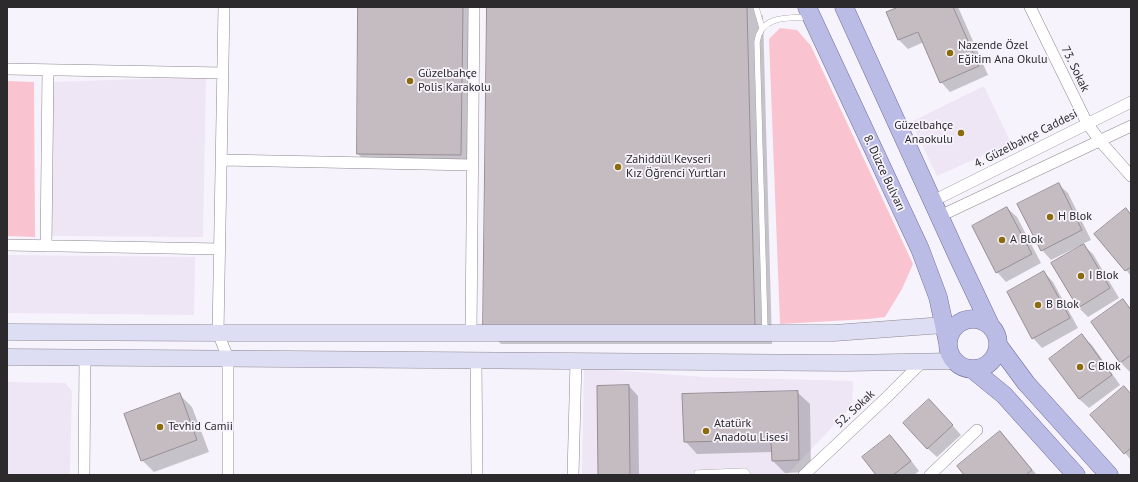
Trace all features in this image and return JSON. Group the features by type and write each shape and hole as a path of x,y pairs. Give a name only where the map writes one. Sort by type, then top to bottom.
{"main road":[{"path":"844,7 991,327"},
{"name":"8. Düzce Bulvarı","path":"809,12 920,249 950,325 948,350 955,361"},
{"path":"7,332 834,333 950,325 970,319 978,319 985,322 995,332 998,345 993,359 987,365 972,369 966,368 955,361 839,363 7,357"},
{"path":"998,345 1026,383 1109,475"},
{"path":"972,369 1004,395 1072,474"}],"street":[{"path":"224,7 218,333 228,358 228,475"},
{"path":"471,333 474,7"},
{"name":"73. Sokak","path":"1030,7 1087,123 1100,141 1131,176"},
{"path":"7,69 223,73"},
{"path":"46,246 48,70"},
{"name":"4. Güzelbahçe Caddesi","path":"936,208 1087,123 1131,102"},
{"path":"936,208 1100,141 1131,126"},
{"path":"222,160 472,165"},
{"path":"7,245 220,250"},
{"path":"84,475 85,357"},
{"path":"476,360 478,475"},
{"path":"573,475 576,361"},
{"name":"52. Sokak","path":"804,475 922,362"},
{"path":"930,475 977,430"}],"lane":[{"path":"756,7 762,28"},
{"path":"765,333 756,42 762,28 767,23 809,12"},
{"path":"697,473 745,471 748,475"}],"shaded area":[{"path":"780,28 797,30 811,46 913,264 902,289 885,317 780,324 769,39"},
{"path":"206,77 203,237 50,236 52,82"},
{"path":"7,81 34,82 35,237 7,236"},
{"name":"Güzelbahçe Anaokulu","path":"984,86 1011,143 937,176 911,122"},
{"path":"7,255 195,257 194,315 7,313"},
{"name":"Atatürk Anadolu Lisesi","path":"584,368 704,377 853,381 852,406 787,475 582,475"},
{"path":"7,382 65,383 72,391 70,475 7,475"}],"building":[{"name":"Güzelbahçe Polis Karakolu","path":"358,7 463,7 461,155 357,154"},
{"name":"Zahiddül Kevseri Kız Öğrenci Yurtları","path":"487,7 747,7 755,328 483,328"},
{"name":"Nazende Özel Eğitim Ana Okulu","path":"896,7 953,7 979,66 940,83 918,32 898,40 886,12"},
{"name":"H Blok","path":"1059,183 1082,230 1041,251 1017,204"},
{"name":"A Blok","path":"1007,207 1032,254 996,273 972,226"},
{"path":"1126,208 1131,215 1131,267 1125,271 1094,234"},
{"name":"I Blok","path":"1084,244 1110,288 1078,308 1051,263"},
{"name":"B Blok","path":"1044,271 1070,318 1032,339 1007,292"},
{"path":"1123,299 1131,310 1131,355 1120,363 1091,322"},
{"name":"C Blok","path":"1082,334 1112,375 1079,399 1049,359"},
{"path":"629,385 630,475 598,475 597,386"},
{"path":"1124,386 1131,394 1131,448 1124,454 1090,415"},
{"name":"Atatürk Anadolu Lisesi","path":"798,391 799,460 772,461 771,440 684,442 682,394"},
{"name":"Tevhid Camii","path":"180,393 197,440 141,461 124,414"},
{"path":"929,399 953,425 927,449 903,423"},
{"path":"1000,431 1032,470 1026,475 964,475 957,466"},
{"path":"890,435 911,461 893,475 876,475 862,457"}],"place":[{"name":"Nazende Özel Eğitim Ana Okulu","path":"950,53"},
{"name":"Güzelbahçe Polis Karakolu","path":"410,81"},
{"name":"Güzelbahçe Anaokulu","path":"961,133"},
{"name":"Zahiddül Kevseri Kız Öğrenci Yurtları","path":"618,167"},
{"name":"H Blok","path":"1050,217"},
{"name":"A Blok","path":"1002,240"},
{"name":"I Blok","path":"1081,276"},
{"name":"B Blok","path":"1038,305"},
{"name":"C Blok","path":"1080,367"},
{"name":"Tevhid Camii","path":"160,427"},
{"name":"Atatürk Anadolu Lisesi","path":"706,431"}]}
